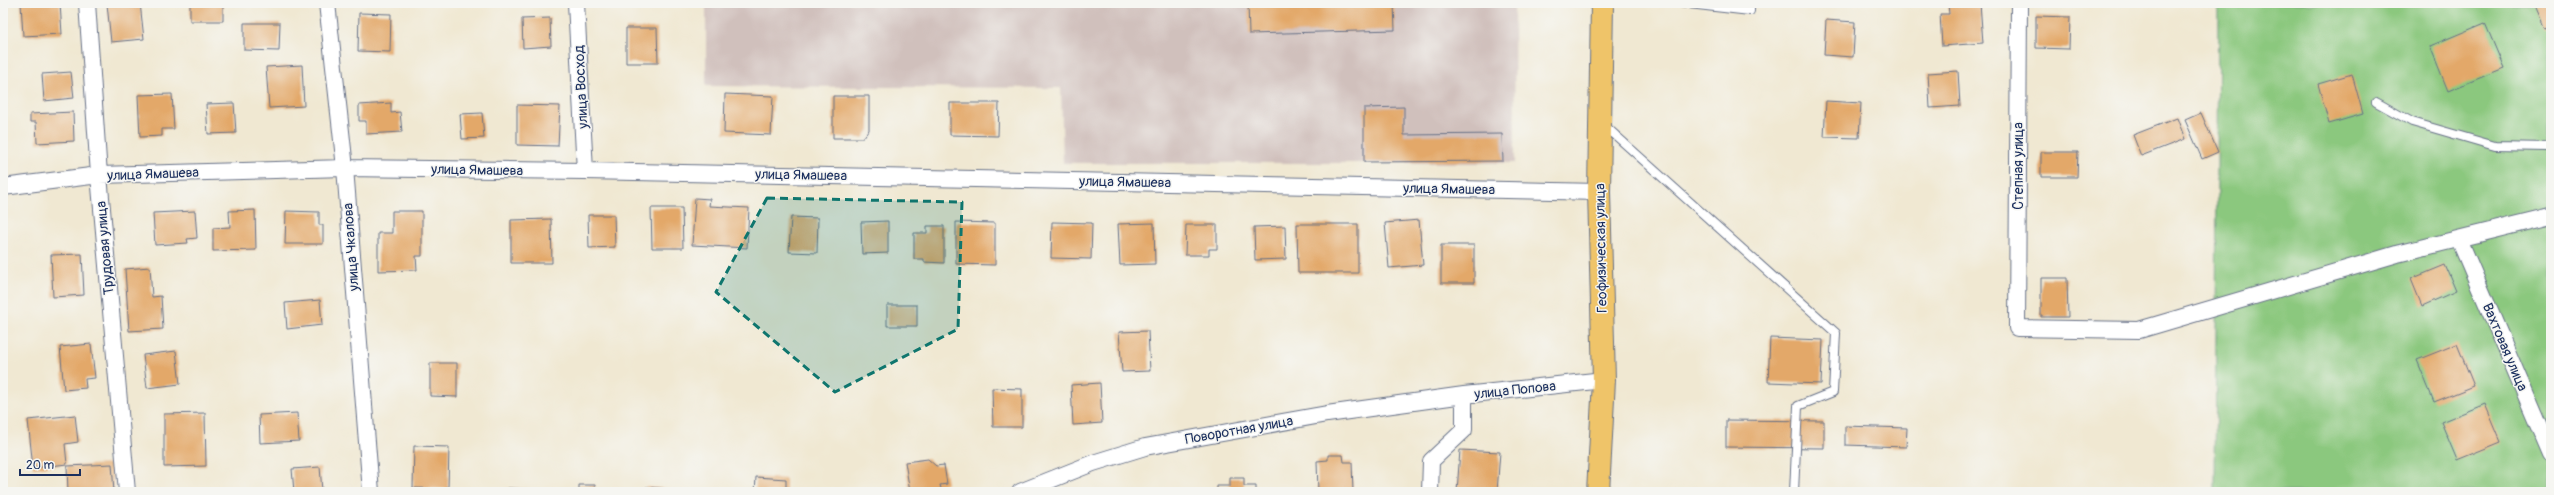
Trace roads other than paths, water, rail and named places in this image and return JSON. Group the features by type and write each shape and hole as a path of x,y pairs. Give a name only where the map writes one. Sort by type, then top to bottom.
{"main road":[{"name":"Геофизическая улица","path":"1598,492 1604,380 1599,192 1602,3"}],"street":[{"name":"Трудовая улица","path":"87,3 99,176 127,492"},
{"name":"улица Чкалова","path":"327,3 345,168 370,492"},
{"name":"улица Восход","path":"576,3 585,171"},
{"name":"Степная улица","path":"2018,3 2017,328 2139,330 2397,254 2459,239"},
{"name":"улица Ямашева","path":"3,187 99,176 345,168 585,171 1599,192"},
{"path":"2459,239 2551,216"},
{"name":"Вахтовая улица","path":"2459,239 2551,454"},
{"name":"улица Попова","path":"1430,492 1431,461 1464,430 1464,395 1604,380"},
{"name":"Поворотная улица","path":"1020,492 1093,463 1145,447 1327,414 1464,395"}],"lane":[{"path":"1680,3 1750,11 1750,3"},
{"path":"2376,102 2412,122 2495,146 2551,147"},
{"path":"1600,122 1836,333 1834,392 1798,406 1794,492"}]}
